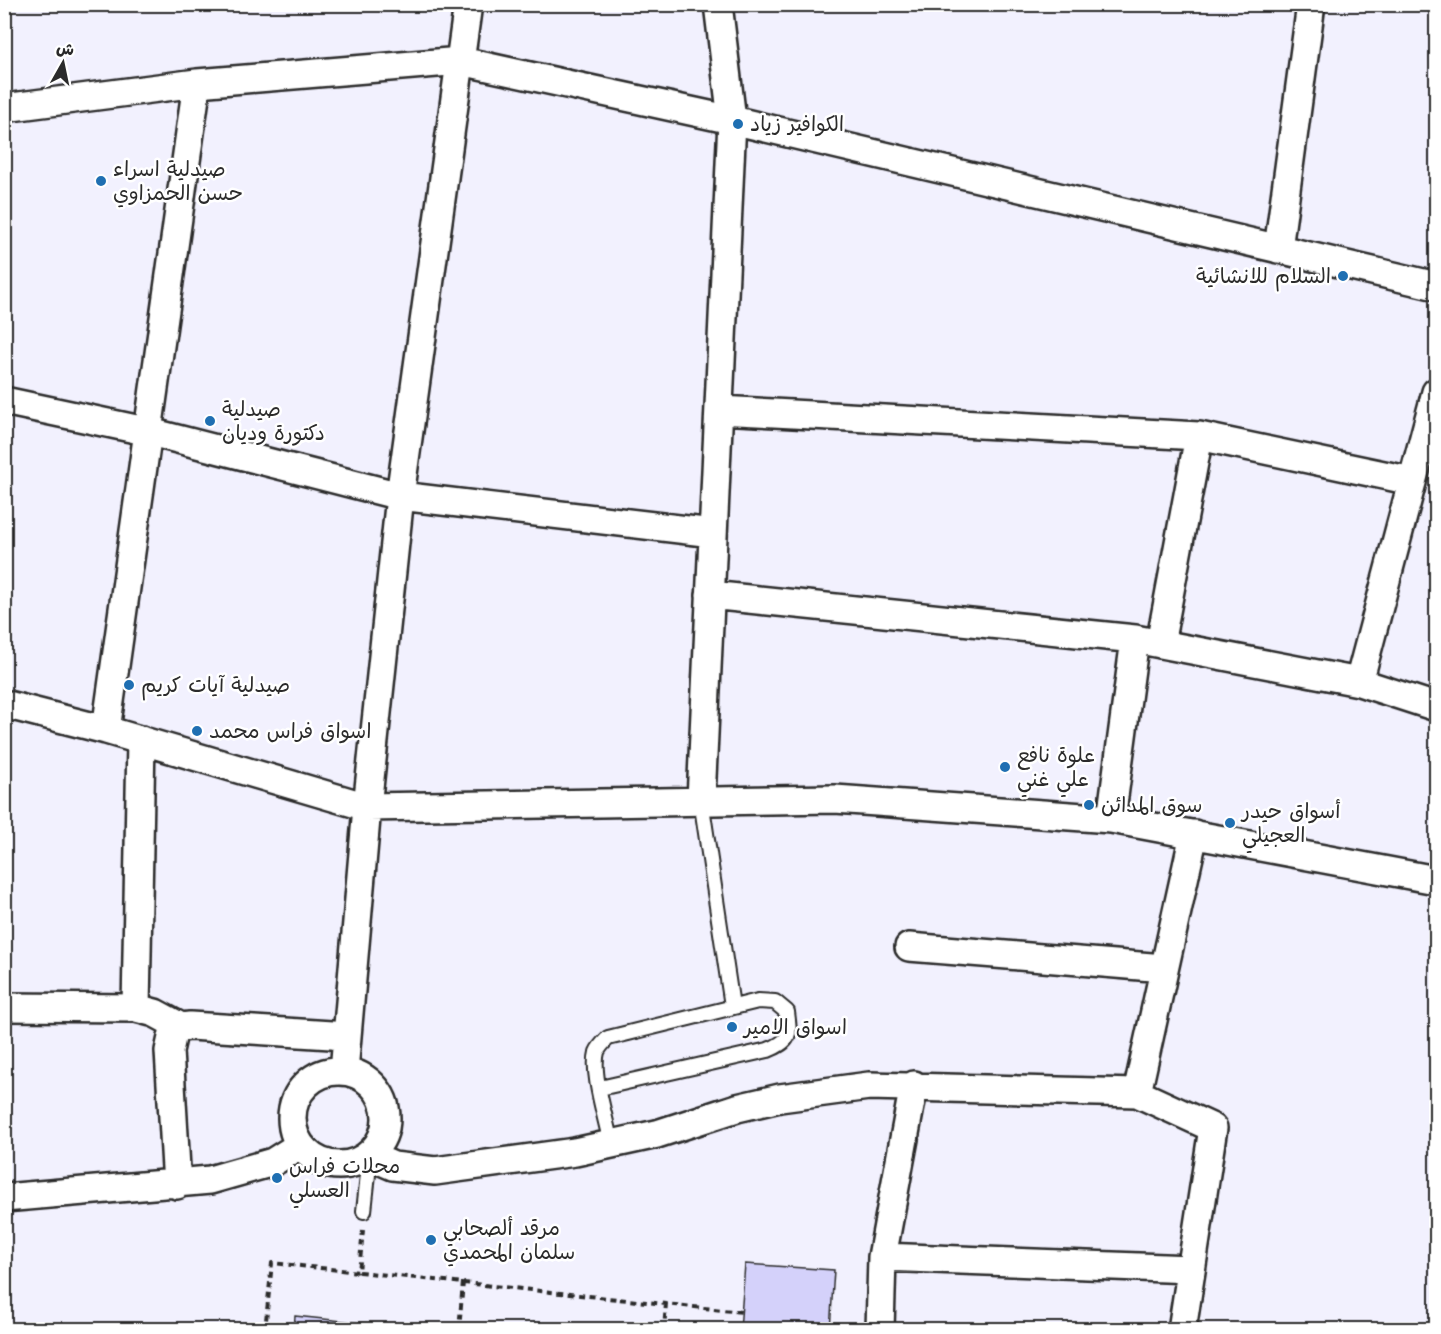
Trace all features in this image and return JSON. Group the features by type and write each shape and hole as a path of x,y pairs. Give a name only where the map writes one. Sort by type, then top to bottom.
{"street":[{"path":"344,1071 367,807 400,496 468,4"},
{"path":"701,800 732,120 718,4"},
{"path":"1278,249 1311,4"},
{"path":"4,108 197,83 461,61 732,120 1437,286"},
{"path":"106,730 150,432 197,83"},
{"path":"1359,682 1437,392"},
{"path":"4,401 150,432 400,496 713,533"},
{"path":"719,410 1199,436 1412,481"},
{"path":"1111,819 1148,642 1199,436"},
{"path":"710,595 1148,642 1359,682 1437,707"},
{"path":"4,704 106,730 367,807 835,799 1111,819 1437,880"},
{"path":"136,1008 141,740"},
{"path":"1137,1094 1194,834"},
{"path":"909,947 1164,968"},
{"path":"4,1008 136,1008 154,1012 181,1028 347,1036"},
{"path":"177,1185 169,1041 172,1033 181,1028"},
{"path":"344,1071 358,1074 370,1082 379,1093 385,1106 387,1119 384,1134 370,1156 355,1163 332,1164 311,1156 300,1145 292,1120 298,1094 318,1076 344,1071"},
{"path":"880,1329 882,1257 914,1085"},
{"path":"370,1156 400,1168 435,1171 611,1145 780,1098 869,1086 914,1085 1137,1094 1213,1128 1182,1329"},
{"path":"4,1198 177,1185 210,1180 273,1162 300,1145"},
{"path":"882,1257 1191,1269"}],"lane":[{"path":"701,800 732,1006"},
{"path":"600,1088 768,1050 783,1044 790,1033 788,1012 775,1002 758,1001 608,1038 597,1050 596,1065 600,1088 611,1145"},
{"path":"364,1211 370,1156"}],"path":[{"path":"358,1272 364,1211"},
{"path":"265,1329 272,1263 742,1312"},
{"path":"459,1329 463,1282"},
{"path":"664,1329 666,1303"}],"building":[{"path":"745,1264 834,1270 830,1330 740,1330"},
{"path":"295,1316 429,1330 294,1330"}],"place":[{"name":"الكوافير زياد","path":"738,124"},
{"name":"صيدلية اسراء حسن الحمزاوي","path":"101,181"},
{"name":"السلام للانشائية","path":"1343,276"},
{"name":"صيدلية دكتورة وديان","path":"210,421"},
{"name":"صيدلية آيات كريم","path":"129,685"},
{"name":"اسواق فراس محمد","path":"197,731"},
{"name":"علوة نافع علي غني","path":"1005,767"},
{"name":"سوق المدائن","path":"1089,805"},
{"name":"أسواق حيدر العجيلي","path":"1230,823"},
{"name":"اسواق الامير","path":"732,1027"},
{"name":"محلات فراس العسلي","path":"277,1178"},
{"name":"مرقد ألصحابي سلمان المحمدي","path":"431,1240"}]}
